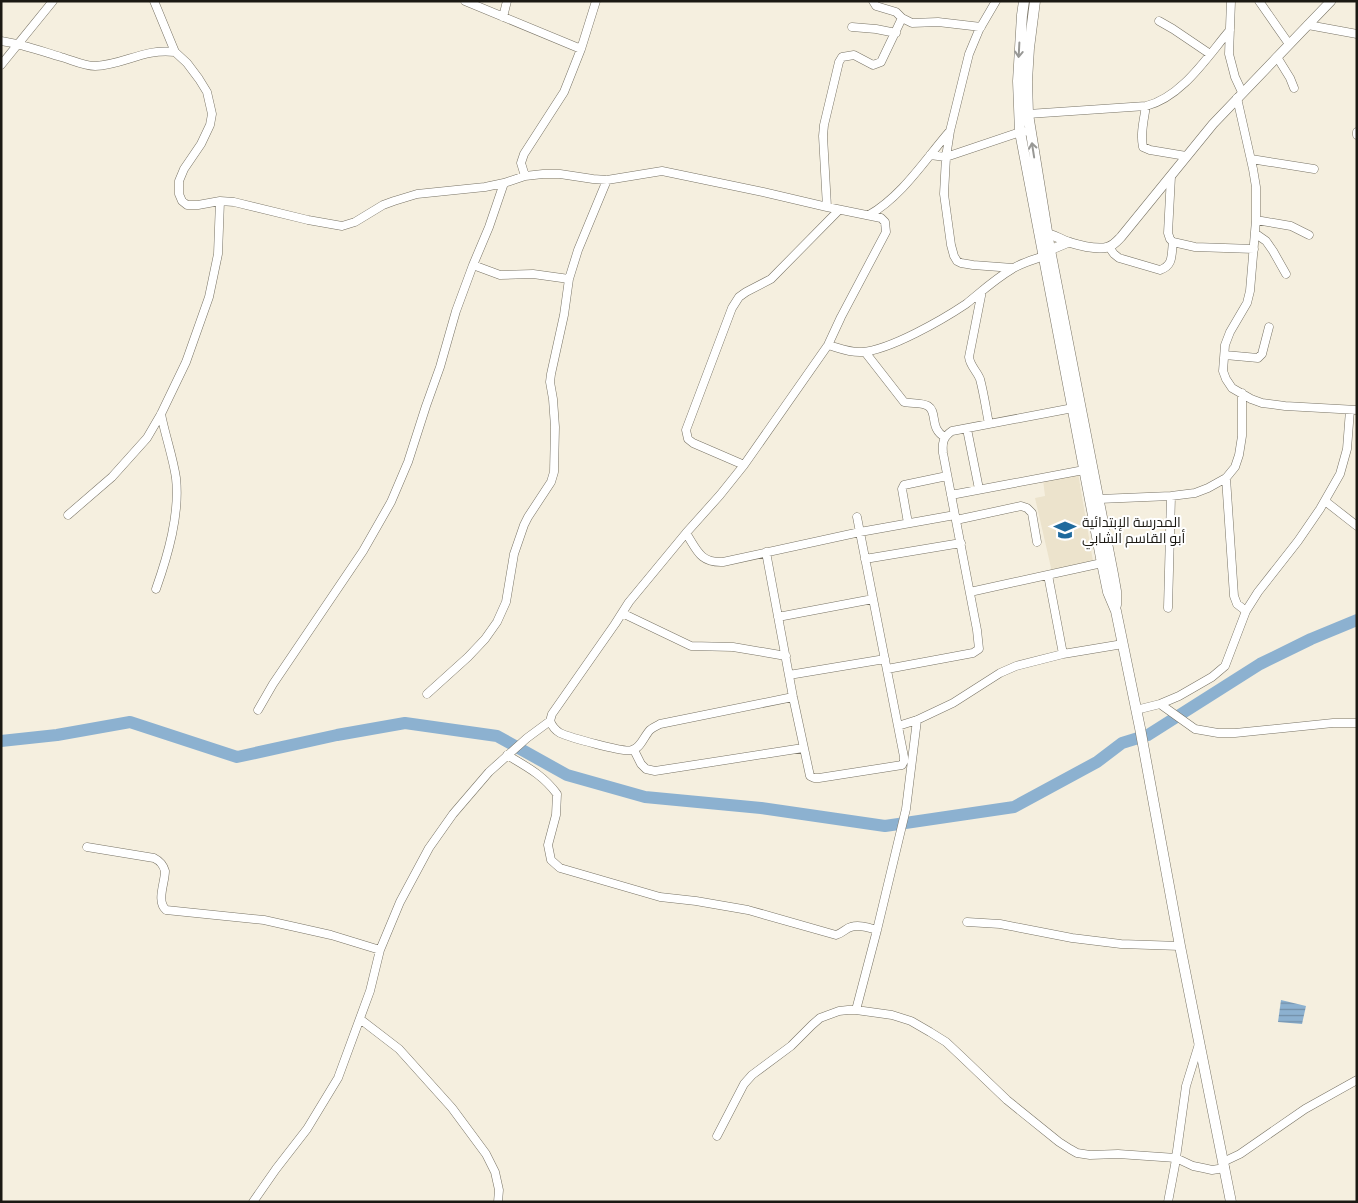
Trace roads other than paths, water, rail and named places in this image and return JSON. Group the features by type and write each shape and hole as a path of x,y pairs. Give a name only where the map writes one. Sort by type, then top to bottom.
{"main road":[{"path":"1024,1 1018,81 1025,131 1084,470 1108,592 1116,611"},
{"path":"1025,131 1028,114 1028,64 1035,1"},
{"path":"1045,252 1098,499 1116,591 1116,611 1122,644 1144,748 1180,946 1231,1202"}],"street":[{"path":"1,65 53,1"},
{"path":"154,1 175,52 200,79 207,92 212,114 210,125 201,144 179,181 179,194 182,201 187,205 198,206 220,201 234,202 308,220 342,226 355,222 388,203 417,194 485,188 525,176 543,174 560,174 607,180 662,171 792,198 839,210 869,214 881,218 885,222 886,232 828,344 744,465 629,602 552,714 550,722 553,728 560,733 626,751 634,750 641,744 651,729 660,724 793,697"},
{"path":"465,1 581,49"},
{"path":"503,17 507,1"},
{"path":"525,176 522,163 524,154 564,92 581,49 596,1"},
{"path":"873,1 876,6 896,12 902,18 912,22 955,23 981,27"},
{"path":"996,1 981,27 969,54 950,131 946,157 944,194 948,230 957,261 1013,268"},
{"path":"1136,710 1160,704 1179,696 1212,677 1225,666 1246,611 1325,502 1340,474 1348,449 1353,410 1262,403 1232,388 1223,371 1225,345 1230,332 1243,311 1248,297 1256,234 1256,187 1240,95 1229,54 1231,1"},
{"path":"1260,1 1289,44"},
{"path":"1043,233 1069,242 1098,248 1109,247 1114,244 1186,156 1240,95 1331,1"},
{"path":"828,207 823,136 839,62 842,58 854,55 872,65 881,62 902,18"},
{"path":"1159,21 1210,54"},
{"path":"1308,25 1357,34"},
{"path":"852,27 896,33"},
{"path":"1028,114 1155,104 1170,96 1195,72 1230,30"},
{"path":"1,41 18,44 93,66 107,65 146,53 175,52"},
{"path":"1277,57 1294,88"},
{"path":"1146,106 1142,141 1144,148 1186,156"},
{"path":"869,214 881,207 902,188 950,131"},
{"path":"930,155 946,157 1025,131"},
{"path":"1251,159 1314,169"},
{"path":"1171,176 1168,233 1173,242 1209,248 1254,249"},
{"path":"427,694 476,649 497,622 506,602 514,554 528,516 551,482 554,472 555,427 550,382 564,315 569,278 578,250 607,180"},
{"path":"258,710 273,684 358,558 391,502 408,462 440,367 456,311 489,228 504,183"},
{"path":"68,516 125,463 147,438 161,414 186,362 209,298 218,254 220,201"},
{"path":"744,465 688,440 686,430 732,308 746,292 772,279 839,210"},
{"path":"1256,220 1291,226 1309,235"},
{"path":"1256,234 1266,241 1286,274"},
{"path":"828,344 850,351 865,352 884,347 923,329 955,311 1013,268 1069,242"},
{"path":"1109,247 1119,258 1160,270 1166,268 1171,261 1173,242"},
{"path":"473,265 500,275 533,274 569,278"},
{"path":"982,291 969,357 980,380 989,424"},
{"path":"1225,355 1258,358 1262,354 1269,327"},
{"path":"865,352 904,402 926,405 930,408 938,432 945,437"},
{"path":"1098,499 1171,496 1195,493 1226,478 1234,467 1239,455 1242,436 1242,393"},
{"path":"887,669 973,653 979,646 961,542 947,476 942,445 945,437 952,432 1073,408"},
{"path":"156,589 171,540 177,503 176,478 161,414"},
{"path":"967,429 978,490"},
{"path":"951,495 1084,470"},
{"path":"908,523 902,489 904,485 947,476"},
{"path":"1226,478 1234,596 1237,604 1246,611"},
{"path":"1168,608 1171,496"},
{"path":"1325,502 1357,526"},
{"path":"686,533 704,558 710,561 723,562 860,532 1021,506 1027,508 1032,513 1037,542"},
{"path":"766,552 809,774 814,778 903,764 905,760 857,517"},
{"path":"865,559 961,542"},
{"path":"970,592 1102,563"},
{"path":"1048,575 1063,654"},
{"path":"778,617 873,599"},
{"path":"622,613 691,646 733,647 786,656"},
{"path":"898,726 917,720 952,703 1000,673 1016,666 1063,654 1122,644"},
{"path":"789,675 885,659"},
{"path":"1160,704 1195,729 1218,733 1333,723 1357,723"},
{"path":"856,1010 906,809 917,720"},
{"path":"253,1202 307,1129 338,1078 370,991 380,950 400,902 429,848 453,814 489,772 527,738 550,722"},
{"path":"634,750 640,764 646,769 655,771 803,748"},
{"path":"507,755 540,774 550,783 557,794 556,815 548,845 551,860 560,868 660,897 748,910 836,935 853,926 877,930"},
{"path":"87,847 159,860 164,867 161,902 166,910 264,920 331,935 380,950"},
{"path":"967,922 1000,924 1072,938 1121,944 1180,946"},
{"path":"717,1136 744,1084 752,1075 791,1046 820,1018 839,1011 848,1010 892,1015 911,1021 930,1032 946,1042 1007,1100 1070,1149 1077,1153 1090,1155 1118,1154 1176,1158 1193,1166 1212,1170 1224,1165 1305,1109 1357,1080"},
{"path":"360,1019 399,1049 452,1108 486,1154 495,1172 498,1202"},
{"path":"1168,1202 1186,1086 1200,1042"}],"water":[{"path":"1281,1000 1306,1006 1302,1024 1278,1022"}],"waterway":[{"path":"1,741 57,735 130,722 237,757 337,735 405,723 497,736 567,775 645,797 761,808 885,826 1014,807 1097,762 1122,743 1148,735 1260,664 1311,639 1357,620"}],"place":[{"name":"المدرسة الإبتدائية أبو القاسم الشابي","path":"1065,530"}]}
